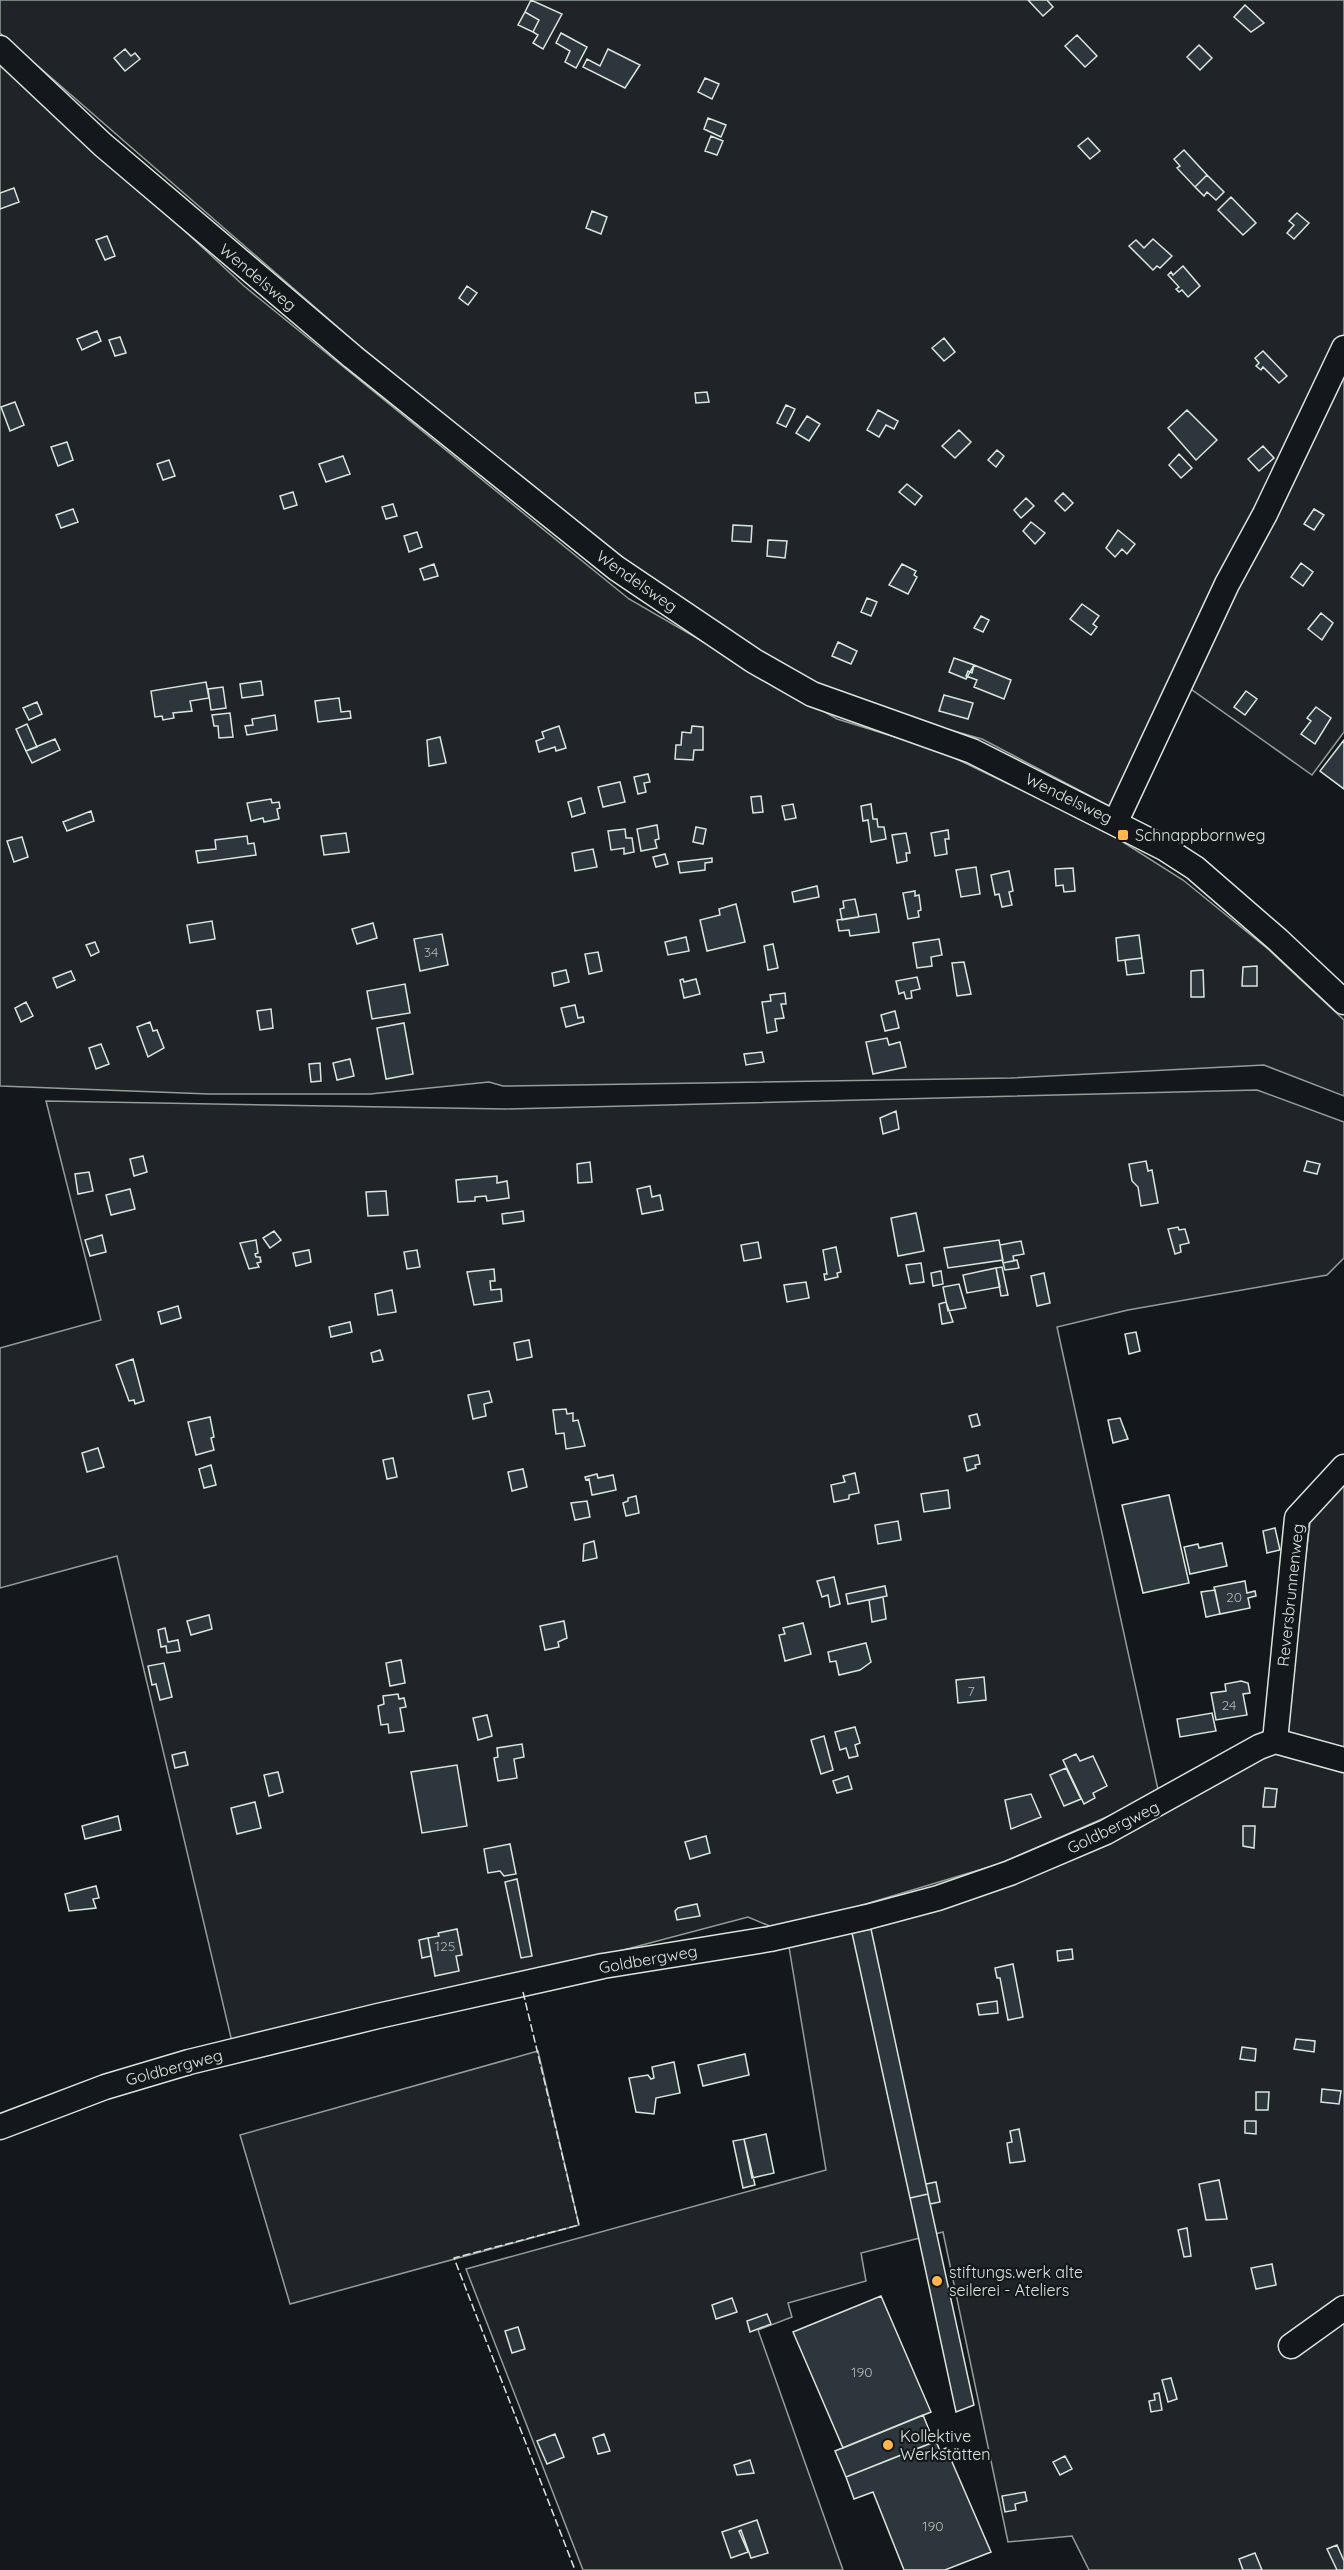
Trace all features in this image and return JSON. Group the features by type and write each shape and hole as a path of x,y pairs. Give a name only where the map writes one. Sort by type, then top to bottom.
{"street":[{"name":"Wendelsweg","path":"0,48 103,145 353,357 616,568 754,661 812,693 972,751 1116,821 1195,868 1278,940 1344,1002"},
{"path":"1116,821 1227,584 1265,514 1344,348"},
{"name":"Reversbrunnenweg","path":"1275,1741 1297,1518 1344,1467"},
{"path":"1275,1741 1344,1760"},
{"name":"Goldbergweg","path":"0,2127 105,2087 189,2062 378,2016 603,1966 770,1939 938,1898 1028,1866 1106,1832 1259,1747 1275,1741"},
{"path":"1290,2346 1344,2308"}],"shaded area":[{"path":"0,0 1344,0 1344,732 1312,775 1175,678 1113,808 982,739 851,702 793,672 618,556 425,403 0,33"},
{"path":"0,59 244,286 629,599 837,719 940,751 1104,830 1183,880 1268,949 1344,1020 1344,1096 1264,1065 1011,1078 503,1086 489,1082 370,1094 209,1094 0,1086"},
{"path":"1257,1090 1344,1122 1344,1258 1327,1275 1128,1310 1057,1327 1159,1794 999,1864 779,1930 748,1917 540,1972 232,2042 117,1556 0,1588 0,1348 101,1320 46,1101 505,1109"},
{"path":"1344,1480 1344,1755 1289,1740 1287,1707 1311,1515"},
{"path":"1280,1747 1344,1766 1344,2570 1089,2570 1072,2536 1008,2542 943,2232 861,2253 866,2281 788,2303 792,2317 758,2330 843,2570 583,2570 466,2269 826,2170 788,1941 936,1902"},
{"path":"538,2051 579,2225 290,2304 240,2135"}],"building":[{"path":"531,0 562,14 543,49 533,43 538,35 533,32 539,20 525,12"},
{"path":"1028,0 1047,0 1053,7 1043,16"},
{"path":"1245,5 1264,23 1251,32 1234,17"},
{"path":"525,12 539,20 533,32 518,25"},
{"path":"561,33 587,47 576,68 565,62 570,51 556,43"},
{"path":"1077,35 1097,56 1085,67 1065,46"},
{"path":"1199,45 1212,58 1200,70 1187,57"},
{"path":"125,49 131,56 135,53 140,59 125,71 114,58"},
{"path":"608,49 640,65 625,88 583,67 587,59 600,66"},
{"path":"705,78 719,84 712,99 698,92"},
{"path":"708,118 726,125 721,137 704,129"},
{"path":"711,136 723,141 717,155 705,151"},
{"path":"1088,138 1100,151 1090,159 1078,146"},
{"path":"1184,150 1207,175 1195,187 1177,168 1180,166 1174,159"},
{"path":"1207,175 1224,192 1216,200 1207,192 1204,196 1195,187"},
{"path":"14,188 19,202 0,209 0,193"},
{"path":"1231,197 1256,223 1243,235 1218,210"},
{"path":"592,211 607,217 601,234 586,228"},
{"path":"1297,213 1309,223 1294,239 1287,233 1294,225 1289,221"},
{"path":"107,236 115,256 105,260 96,240"},
{"path":"1153,239 1172,256 1160,268 1157,266 1153,270 1129,246 1136,240 1144,248"},
{"path":"1183,266 1200,286 1188,297 1182,290 1179,292 1176,289 1179,287 1168,275 1171,272 1173,275"},
{"path":"467,286 477,293 468,305 459,298"},
{"path":"97,331 101,341 82,350 77,339"},
{"path":"120,337 126,353 115,356 109,340"},
{"path":"944,338 955,352 944,361 932,348"},
{"path":"1263,351 1287,376 1279,383 1263,367 1261,370 1256,366 1259,363 1255,358"},
{"path":"707,392 709,402 696,403 695,393"},
{"path":"15,402 24,425 10,431 1,407"},
{"path":"786,405 795,409 786,427 777,423"},
{"path":"878,410 898,421 894,429 886,425 879,437 867,430"},
{"path":"1187,410 1217,440 1196,460 1168,428"},
{"path":"807,416 820,424 809,441 796,433"},
{"path":"959,430 971,442 955,458 942,446"},
{"path":"67,442 73,460 58,466 51,447"},
{"path":"1263,446 1274,458 1259,471 1248,459"},
{"path":"997,450 1004,456 996,467 988,460"},
{"path":"1179,454 1192,468 1181,478 1169,465"},
{"path":"343,456 350,474 326,482 319,464"},
{"path":"169,460 175,476 163,480 157,464"},
{"path":"907,484 922,496 915,505 899,492"},
{"path":"293,492 297,505 284,509 280,496"},
{"path":"1063,493 1073,503 1065,511 1055,501"},
{"path":"1026,498 1034,506 1021,518 1014,510"},
{"path":"393,504 397,516 386,519 382,507"},
{"path":"73,509 78,522 61,528 56,515"},
{"path":"1314,509 1324,515 1314,530 1304,524"},
{"path":"1031,522 1045,533 1035,544 1023,531"},
{"path":"733,525 752,526 751,542 732,541"},
{"path":"1118,530 1135,544 1127,554 1122,549 1115,557 1106,548"},
{"path":"417,532 422,547 409,552 404,536"},
{"path":"768,540 787,541 785,558 767,556"},
{"path":"1301,563 1313,572 1303,586 1291,577"},
{"path":"434,564 438,576 424,580 420,569"},
{"path":"902,564 916,571 914,575 917,577 908,594 889,585"},
{"path":"867,598 877,602 871,616 861,612"},
{"path":"1082,604 1099,616 1093,624 1097,627 1091,635 1070,619"},
{"path":"1321,613 1333,623 1322,640 1308,629"},
{"path":"981,616 989,620 983,632 974,628"},
{"path":"838,642 857,651 851,664 832,656"},
{"path":"954,658 974,665 966,679 949,672"},
{"path":"974,665 1011,680 1004,699 974,687 977,680 966,676 968,671 972,673"},
{"path":"261,681 263,695 242,698 240,684"},
{"path":"206,682 209,698 190,701 192,711 173,713 174,718 163,720 162,716 155,717 151,691"},
{"path":"223,687 226,708 211,710 208,689"},
{"path":"1246,691 1257,699 1245,715 1234,707"},
{"path":"944,695 973,703 968,719 939,711"},
{"path":"339,698 341,712 350,711 351,718 318,722 315,701"},
{"path":"37,702 42,714 29,720 23,708"},
{"path":"1316,707 1331,718 1315,744 1301,734 1311,721 1307,718"},
{"path":"230,713 233,737 219,738 218,726 214,726 212,715"},
{"path":"275,715 277,730 247,735 245,726 253,725 252,719"},
{"path":"27,724 37,747 26,751 16,729"},
{"path":"559,726 566,748 556,751 555,747 539,752 536,741 544,738 542,732"},
{"path":"692,726 703,727 703,750 694,750 693,760 675,759 676,745 681,745 682,732 691,733"},
{"path":"440,737 446,763 429,766 427,740"},
{"path":"55,739 60,750 32,763 26,751"},
{"path":"1344,740 1344,789 1320,771"},
{"path":"648,774 650,782 644,783 646,792 638,794 634,777"},
{"path":"620,782 625,802 603,807 598,787"},
{"path":"761,796 763,812 753,813 751,797"},
{"path":"581,798 585,813 572,817 568,802"},
{"path":"271,799 272,803 279,802 280,808 277,809 279,819 264,822 263,818 251,821 247,803"},
{"path":"793,804 796,818 785,820 782,806"},
{"path":"871,804 873,819 877,819 878,827 884,827 886,839 871,842 868,820 863,821 861,806"},
{"path":"91,811 94,821 67,831 63,822"},
{"path":"657,825 659,839 655,840 657,848 641,851 637,829"},
{"path":"696,827 706,829 703,844 693,842"},
{"path":"625,829 626,838 632,838 634,852 624,854 624,848 611,850 608,831"},
{"path":"948,830 949,839 945,839 947,854 935,856 931,833"},
{"path":"346,833 349,852 324,855 321,836"},
{"path":"906,833 910,853 906,853 907,861 897,863 892,835"},
{"path":"247,836 248,844 254,843 256,855 198,863 196,851 216,849 215,840"},
{"path":"22,837 28,857 14,862 7,841"},
{"path":"593,849 597,867 575,871 572,853"},
{"path":"665,854 668,864 656,867 653,857"},
{"path":"712,858 712,862 705,863 705,870 680,873 678,862"},
{"path":"976,867 980,894 961,897 956,870"},
{"path":"1073,868 1075,891 1064,892 1063,885 1056,886 1055,869"},
{"path":"1009,871 1013,891 1009,892 1012,905 1002,907 999,894 995,895 991,875"},
{"path":"817,886 819,897 794,902 792,892"},
{"path":"915,891 915,896 919,895 921,910 918,911 919,917 908,919 903,893"},
{"path":"855,899 859,917 842,920 840,909 844,908 843,901"},
{"path":"736,904 745,942 707,951 700,920 720,915 719,909"},
{"path":"876,914 879,932 850,936 849,930 839,931 837,920"},
{"path":"212,921 215,939 190,943 187,925"},
{"path":"373,923 377,938 357,944 352,929"},
{"path":"442,934 448,965 420,971 414,939"},
{"path":"1139,935 1142,958 1118,961 1116,938"},
{"path":"686,937 689,951 668,955 665,942"},
{"path":"939,939 942,955 931,957 932,966 917,968 913,943"},
{"path":"95,942 99,952 91,956 86,945"},
{"path":"773,944 778,968 768,970 764,946"},
{"path":"598,952 602,971 589,974 585,954"},
{"path":"1142,958 1144,973 1127,975 1125,960"},
{"path":"964,962 971,994 957,996 952,963"},
{"path":"1257,966 1257,986 1242,986 1243,967"},
{"path":"566,970 569,982 554,986 552,973"},
{"path":"1203,970 1204,997 1191,997 1191,971"},
{"path":"71,971 75,980 57,988 53,978"},
{"path":"917,977 920,989 911,991 912,998 906,999 904,992 899,994 896,981"},
{"path":"683,979 684,982 696,979 700,994 684,998 680,980"},
{"path":"405,984 410,1013 372,1019 367,991"},
{"path":"785,993 786,1004 781,1004 784,1018 775,1019 777,1031 767,1033 762,1002 771,1001 770,995"},
{"path":"26,1002 33,1016 21,1022 15,1008"},
{"path":"575,1005 578,1018 583,1017 584,1022 566,1027 561,1008"},
{"path":"271,1009 273,1028 260,1030 257,1011"},
{"path":"895,1011 899,1028 885,1031 881,1015"},
{"path":"150,1022 153,1031 157,1030 164,1048 148,1057 137,1027"},
{"path":"404,1023 413,1074 386,1079 377,1028"},
{"path":"887,1038 889,1045 900,1042 906,1067 873,1074 866,1042"},
{"path":"101,1044 109,1064 96,1069 89,1048"},
{"path":"762,1052 764,1062 746,1065 744,1054"},
{"path":"350,1059 354,1076 337,1080 333,1063"},
{"path":"320,1063 321,1081 311,1082 309,1064"},
{"path":"896,1111 899,1129 883,1134 880,1118"},
{"path":"143,1156 147,1172 134,1176 130,1159"},
{"path":"1146,1161 1148,1171 1152,1170 1158,1203 1141,1206 1138,1187 1132,1181 1129,1164"},
{"path":"1307,1161 1320,1164 1317,1174 1304,1171"},
{"path":"590,1162 592,1182 578,1183 577,1164"},
{"path":"89,1172 93,1191 78,1194 75,1174"},
{"path":"497,1176 497,1183 507,1181 509,1198 487,1201 486,1196 475,1197 475,1201 458,1202 456,1180"},
{"path":"650,1186 652,1197 660,1195 663,1210 642,1214 637,1189"},
{"path":"130,1189 135,1209 111,1215 106,1195"},
{"path":"386,1191 388,1215 368,1216 366,1192"},
{"path":"523,1211 524,1221 503,1224 502,1214"},
{"path":"916,1213 924,1251 898,1256 891,1218"},
{"path":"1178,1227 1179,1230 1185,1229 1189,1243 1180,1245 1181,1252 1175,1254 1168,1229"},
{"path":"274,1231 281,1240 270,1248 263,1238"},
{"path":"102,1235 106,1252 90,1256 85,1240"},
{"path":"256,1240 258,1253 255,1254 256,1257 260,1257 261,1262 257,1263 259,1267 249,1269 240,1243"},
{"path":"999,1240 1003,1260 948,1268 944,1248"},
{"path":"1021,1241 1024,1254 1013,1256 1014,1261 1003,1263 1000,1245"},
{"path":"758,1242 761,1258 744,1261 741,1245"},
{"path":"836,1247 841,1272 837,1273 838,1277 825,1280 824,1274 827,1274 823,1250"},
{"path":"309,1250 311,1262 296,1266 293,1253"},
{"path":"417,1250 420,1267 407,1269 404,1252"},
{"path":"1017,1260 1019,1268 1005,1270 1003,1263"},
{"path":"921,1263 924,1282 910,1284 906,1265"},
{"path":"1002,1267 1008,1295 1001,1296 996,1268"},
{"path":"996,1268 1000,1287 967,1293 963,1275"},
{"path":"494,1269 495,1281 490,1281 491,1290 501,1289 502,1301 474,1305 467,1272"},
{"path":"941,1271 943,1284 933,1286 931,1273"},
{"path":"1044,1273 1050,1303 1037,1306 1031,1276"},
{"path":"806,1282 809,1298 787,1302 784,1285"},
{"path":"959,1284 966,1308 948,1311 943,1287"},
{"path":"392,1290 396,1312 378,1315 375,1294"},
{"path":"946,1302 953,1322 942,1324 939,1304"},
{"path":"178,1306 181,1318 161,1324 158,1312"},
{"path":"350,1322 352,1332 331,1337 329,1327"},
{"path":"1136,1332 1140,1351 1129,1354 1125,1334"},
{"path":"529,1340 532,1357 517,1360 514,1343"},
{"path":"380,1350 383,1360 373,1362 371,1353"},
{"path":"133,1359 144,1401 135,1404 134,1400 129,1401 116,1365"},
{"path":"489,1391 492,1402 484,1404 486,1416 473,1419 468,1395"},
{"path":"566,1409 567,1414 573,1413 573,1421 578,1420 585,1446 566,1449 564,1433 556,1434 553,1410"},
{"path":"977,1414 980,1425 972,1427 969,1416"},
{"path":"210,1417 214,1450 196,1455 188,1422"},
{"path":"1120,1418 1128,1439 1113,1443 1108,1420"},
{"path":"98,1448 104,1467 87,1472 82,1453"},
{"path":"978,1455 980,1464 967,1471 964,1458"},
{"path":"393,1458 397,1477 387,1479 383,1460"},
{"path":"211,1465 216,1485 204,1488 199,1469"},
{"path":"523,1469 527,1487 512,1491 508,1472"},
{"path":"855,1473 859,1493 849,1495 849,1499 834,1502 831,1485 845,1482 843,1476"},
{"path":"597,1474 598,1478 613,1475 616,1490 592,1495 589,1479 586,1480 585,1477"},
{"path":"948,1490 950,1508 924,1512 921,1494"},
{"path":"1169,1495 1189,1583 1143,1593 1122,1505"},
{"path":"636,1496 639,1513 626,1516 623,1503 628,1501 628,1498"},
{"path":"587,1501 590,1517 575,1520 571,1503"},
{"path":"898,1521 901,1540 878,1544 875,1525"},
{"path":"1275,1528 1280,1550 1267,1553 1263,1531"},
{"path":"594,1541 597,1558 583,1561 584,1544"},
{"path":"1222,1543 1227,1566 1190,1574 1184,1547 1198,1544 1199,1548"},
{"path":"834,1577 840,1604 830,1607 828,1595 822,1597 817,1581"},
{"path":"1245,1581 1247,1593 1255,1591 1256,1596 1248,1598 1250,1608 1220,1614 1214,1587"},
{"path":"885,1586 887,1596 848,1604 846,1594"},
{"path":"1215,1590 1220,1614 1206,1617 1201,1592"},
{"path":"883,1597 886,1619 872,1622 869,1600"},
{"path":"209,1615 212,1629 191,1635 187,1621"},
{"path":"564,1621 567,1638 558,1642 559,1647 545,1650 540,1626"},
{"path":"803,1623 811,1654 785,1661 779,1635 785,1634 783,1628"},
{"path":"165,1628 168,1642 178,1640 180,1651 167,1653 166,1646 161,1647 158,1630"},
{"path":"866,1643 871,1662 860,1670 839,1675 836,1661 830,1662 828,1652"},
{"path":"401,1660 405,1683 390,1686 386,1663"},
{"path":"164,1663 172,1697 160,1700 156,1684 152,1685 148,1666"},
{"path":"984,1677 986,1700 958,1703 956,1680"},
{"path":"1241,1681 1248,1683 1250,1693 1243,1694 1247,1715 1216,1720 1211,1693 1226,1691 1225,1684"},
{"path":"398,1694 399,1699 404,1698 406,1707 400,1708 404,1731 389,1733 388,1724 381,1725 378,1706 384,1704 383,1696"},
{"path":"1212,1713 1216,1731 1180,1737 1177,1719"},
{"path":"487,1715 492,1736 478,1740 473,1718"},
{"path":"855,1727 860,1743 855,1745 858,1756 849,1758 846,1748 840,1750 835,1732"},
{"path":"824,1736 833,1770 821,1774 811,1740"},
{"path":"522,1744 524,1757 514,1759 517,1778 498,1781 494,1758 498,1757 497,1748"},
{"path":"185,1752 188,1765 175,1768 172,1755"},
{"path":"1076,1754 1080,1761 1093,1756 1107,1786 1093,1793 1095,1798 1084,1804 1063,1760"},
{"path":"457,1765 467,1826 422,1833 411,1772"},
{"path":"1066,1768 1081,1799 1064,1806 1050,1775"},
{"path":"278,1772 283,1792 269,1796 264,1775"},
{"path":"848,1776 852,1789 837,1793 833,1781"},
{"path":"1265,1788 1277,1789 1275,1807 1263,1807"},
{"path":"1031,1794 1041,1817 1011,1829 1005,1800"},
{"path":"255,1802 261,1828 237,1834 231,1808"},
{"path":"118,1816 121,1830 85,1839 82,1826"},
{"path":"1243,1826 1255,1826 1254,1848 1243,1846"},
{"path":"706,1836 710,1853 690,1859 685,1842"},
{"path":"510,1844 516,1874 504,1876 500,1871 488,1873 484,1849"},
{"path":"517,1879 532,1956 521,1958 505,1882"},
{"path":"96,1886 99,1898 93,1899 96,1908 69,1911 65,1894"},
{"path":"697,1904 700,1916 677,1920 675,1911 678,1908"},
{"path":"457,1929 462,1955 456,1956 459,1971 435,1976 428,1938 439,1936 438,1933"},
{"path":"871,1929 928,2194 910,2198 852,1933"},
{"path":"428,1938 431,1956 422,1958 419,1940"},
{"path":"1072,1949 1073,1959 1058,1961 1057,1951"},
{"path":"1013,1964 1023,2017 1008,2020 1000,1978 997,1978 995,1968"},
{"path":"997,2001 998,2013 979,2015 977,2004"},
{"path":"1296,2039 1315,2041 1314,2052 1294,2049"},
{"path":"1242,2047 1256,2049 1255,2061 1240,2059"},
{"path":"745,2054 749,2075 703,2086 698,2065"},
{"path":"674,2062 680,2093 656,2098 654,2114 636,2112 629,2078 648,2075 651,2079 654,2078 652,2067"},
{"path":"1322,2089 1341,2091 1339,2104 1321,2102"},
{"path":"1256,2092 1269,2092 1268,2110 1256,2110"},
{"path":"1245,2121 1256,2121 1256,2134 1245,2133"},
{"path":"1019,2129 1025,2161 1010,2163 1007,2143 1012,2142 1010,2131"},
{"path":"766,2134 774,2173 752,2178 744,2139"},
{"path":"744,2139 755,2185 743,2188 733,2141"},
{"path":"1219,2180 1227,2219 1206,2220 1199,2184"},
{"path":"936,2182 940,2202 930,2204 926,2184"},
{"name":"stiftungs.werk alte seilerei - Ateliers","path":"928,2194 974,2405 956,2412 910,2198"},
{"path":"1187,2228 1191,2256 1184,2257 1178,2230"},
{"path":"1272,2264 1276,2285 1256,2289 1251,2268"},
{"path":"881,2296 931,2412 843,2448 793,2332"},
{"path":"732,2298 737,2312 716,2319 712,2305"},
{"path":"767,2314 771,2324 750,2332 747,2321"},
{"path":"518,2327 525,2349 512,2353 505,2331"},
{"path":"1171,2378 1177,2399 1168,2402 1162,2380"},
{"path":"1159,2393 1162,2410 1151,2412 1149,2401 1155,2400 1154,2394"},
{"name":"Kollektive Werkstätten","path":"923,2415 934,2442 846,2477 835,2451"},
{"path":"555,2434 564,2457 547,2464 537,2441"},
{"path":"604,2434 610,2451 598,2454 593,2438"},
{"path":"936,2441 940,2451 946,2448 991,2552 945,2570 904,2570 873,2492 854,2499 846,2477"},
{"path":"1065,2456 1072,2469 1060,2475 1053,2462"},
{"path":"750,2460 754,2473 737,2475 734,2465"},
{"path":"1025,2492 1027,2501 1015,2504 1016,2510 1005,2512 1002,2496"},
{"path":"757,2520 768,2553 751,2558 741,2530 739,2531 748,2552 731,2558 722,2532"},
{"path":"1337,2545 1344,2561 1344,2570 1337,2570 1327,2549"},
{"path":"1255,2553 1262,2570 1243,2570 1239,2559"}],"fence":[{"path":"523,1992 579,2225 454,2258 575,2570"}],"place":[{"name":"Schnappbornweg","path":"1123,835"},
{"name":"stiftungs.werk alte seilerei - Ateliers","path":"937,2281"},
{"name":"Kollektive Werkstätten","path":"888,2445"}]}
